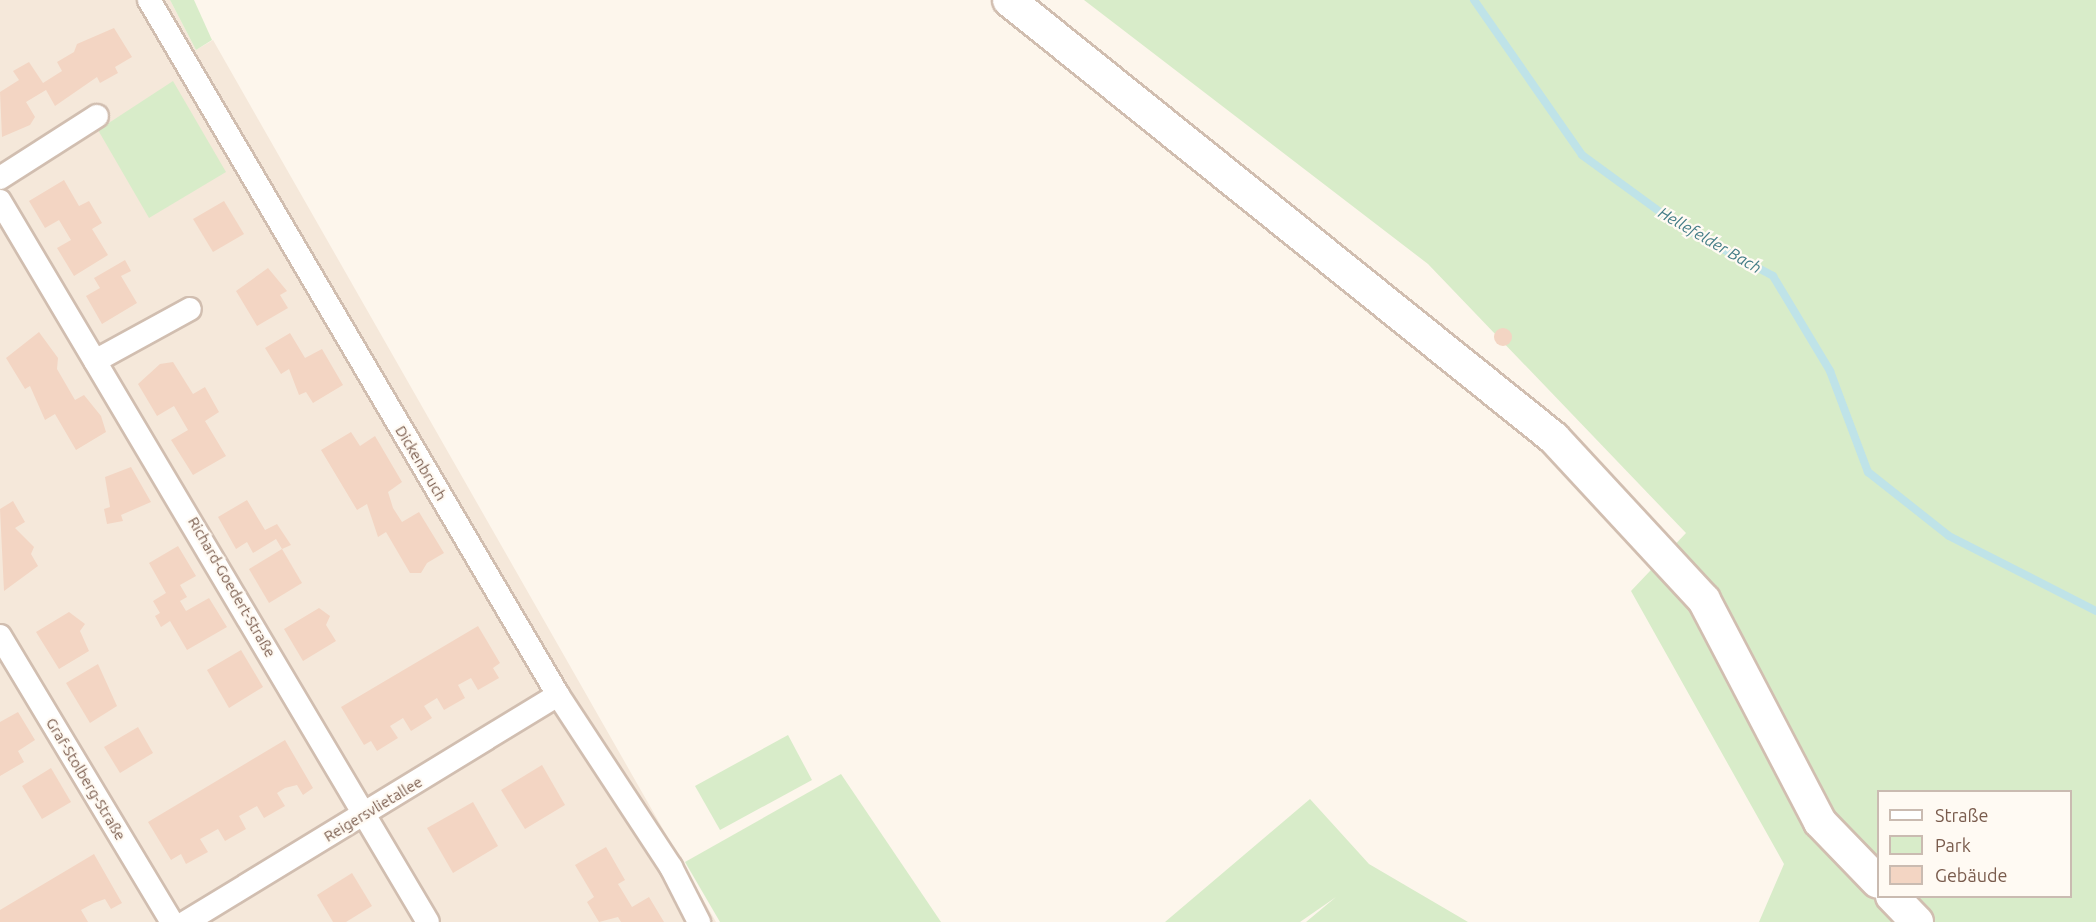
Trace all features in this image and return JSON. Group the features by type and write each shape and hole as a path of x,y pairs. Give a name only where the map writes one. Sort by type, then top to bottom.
{"main road":[{"path":"1010,0 1554,438 1704,600 1820,822 1877,881"},
{"path":"1893,898 1917,922"}],"street":[{"name":"Dickenbruch","path":"149,0 558,695 671,867 699,922"},
{"path":"0,178 97,116"},
{"name":"Richard-Goedert-Straße","path":"0,201 366,814 428,922"},
{"path":"95,361 190,309"},
{"name":"Graf-Stolberg-Straße","path":"0,636 172,922"},
{"name":"Reigersvlietallee","path":"186,922 558,695"}],"shaded area":[{"path":"0,0 170,0 196,50 213,40 716,922 0,922"}],"green space":[{"path":"170,0 194,0 212,40 196,50"},
{"path":"1084,0 2096,0 2096,922 1759,922 1784,864 1631,591 1686,533 1428,264"},
{"path":"173,81 226,172 149,218 98,130"},
{"path":"788,735 812,780 720,830 695,786"},
{"path":"841,774 941,922 720,922 685,862"},
{"path":"1310,799 1369,864 1468,922 1306,922 1336,897 1300,922 1165,922"}],"building":[{"path":"114,28 132,57 115,67 118,73 100,83 97,77 55,106 46,90 26,102 35,117 30,125 2,137 0,92 19,80 13,71 29,62 43,83 62,71 57,62 74,52 77,44"},
{"path":"64,180 79,206 89,201 102,223 92,229 108,255 74,276 57,248 71,240 59,220 45,228 29,201"},
{"path":"224,201 244,234 213,252 193,219"},
{"path":"125,260 131,271 121,276 137,303 102,324 86,296 100,288 94,278"},
{"path":"268,268 287,291 280,295 288,308 257,326 236,291"},
{"path":"1503,328 1509,331 1512,337 1509,343 1503,346 1497,343 1494,337 1497,331"},
{"path":"39,332 58,358 57,369 75,400 84,395 101,416 106,432 76,450 55,414 45,420 30,386 25,389 6,358"},
{"path":"290,333 305,358 322,349 343,385 313,403 306,392 299,395 289,369 281,374 265,348"},
{"path":"173,362 193,394 205,387 219,412 205,421 226,456 193,475 171,440 188,430 174,406 157,416 138,384 160,364"},
{"path":"351,432 360,446 375,436 402,482 388,492 393,508 402,522 419,512 444,553 427,563 421,573 410,573 386,532 378,537 367,504 357,510 321,450"},
{"path":"131,467 151,502 121,515 123,521 107,524 104,509 110,507 105,477"},
{"path":"247,500 265,530 277,524 291,545 282,549 276,539 253,553 247,542 236,549 218,517"},
{"path":"13,501 25,522 15,528 34,547 31,554 38,566 4,591 0,509"},
{"path":"178,546 196,576 180,585 187,597 180,601 186,611 209,598 227,627 187,650 170,621 161,627 155,616 160,613 153,601 166,593 149,563"},
{"path":"282,549 302,583 269,603 249,569"},
{"path":"319,608 330,616 326,625 336,641 303,661 284,629"},
{"path":"69,612 85,624 80,631 89,651 59,669 36,632"},
{"path":"478,626 500,663 493,668 499,678 478,690 471,678 458,685 465,698 444,710 437,698 424,706 432,718 411,731 403,718 390,726 398,738 377,751 371,741 364,745 341,707"},
{"path":"241,650 263,687 229,708 207,670"},
{"path":"98,664 117,706 90,723 66,683"},
{"path":"18,712 35,740 18,751 24,762 0,776 0,722"},
{"path":"138,727 153,753 120,773 104,747"},
{"path":"285,740 313,788 303,795 297,785 285,788 277,793 285,806 264,818 257,806 239,816 246,829 225,841 218,829 200,839 208,852 186,864 181,854 171,860 148,822"},
{"path":"542,765 565,805 525,829 501,790"},
{"path":"51,768 71,802 42,819 22,786"},
{"path":"473,802 498,846 453,873 427,828"},
{"path":"606,847 625,880 618,884 632,907 649,897 664,922 621,922 618,917 599,922 587,902 594,897 575,865"},
{"path":"94,854 122,903 111,909 105,899 81,910 88,922 0,922 0,910"},
{"path":"352,873 372,906 346,922 333,922 317,895"}],"waterway":[{"name":"Hellefelder Bach","path":"1474,0 1582,155 1678,225 1773,276 1830,371 1868,472 1949,536 2096,611"}]}
